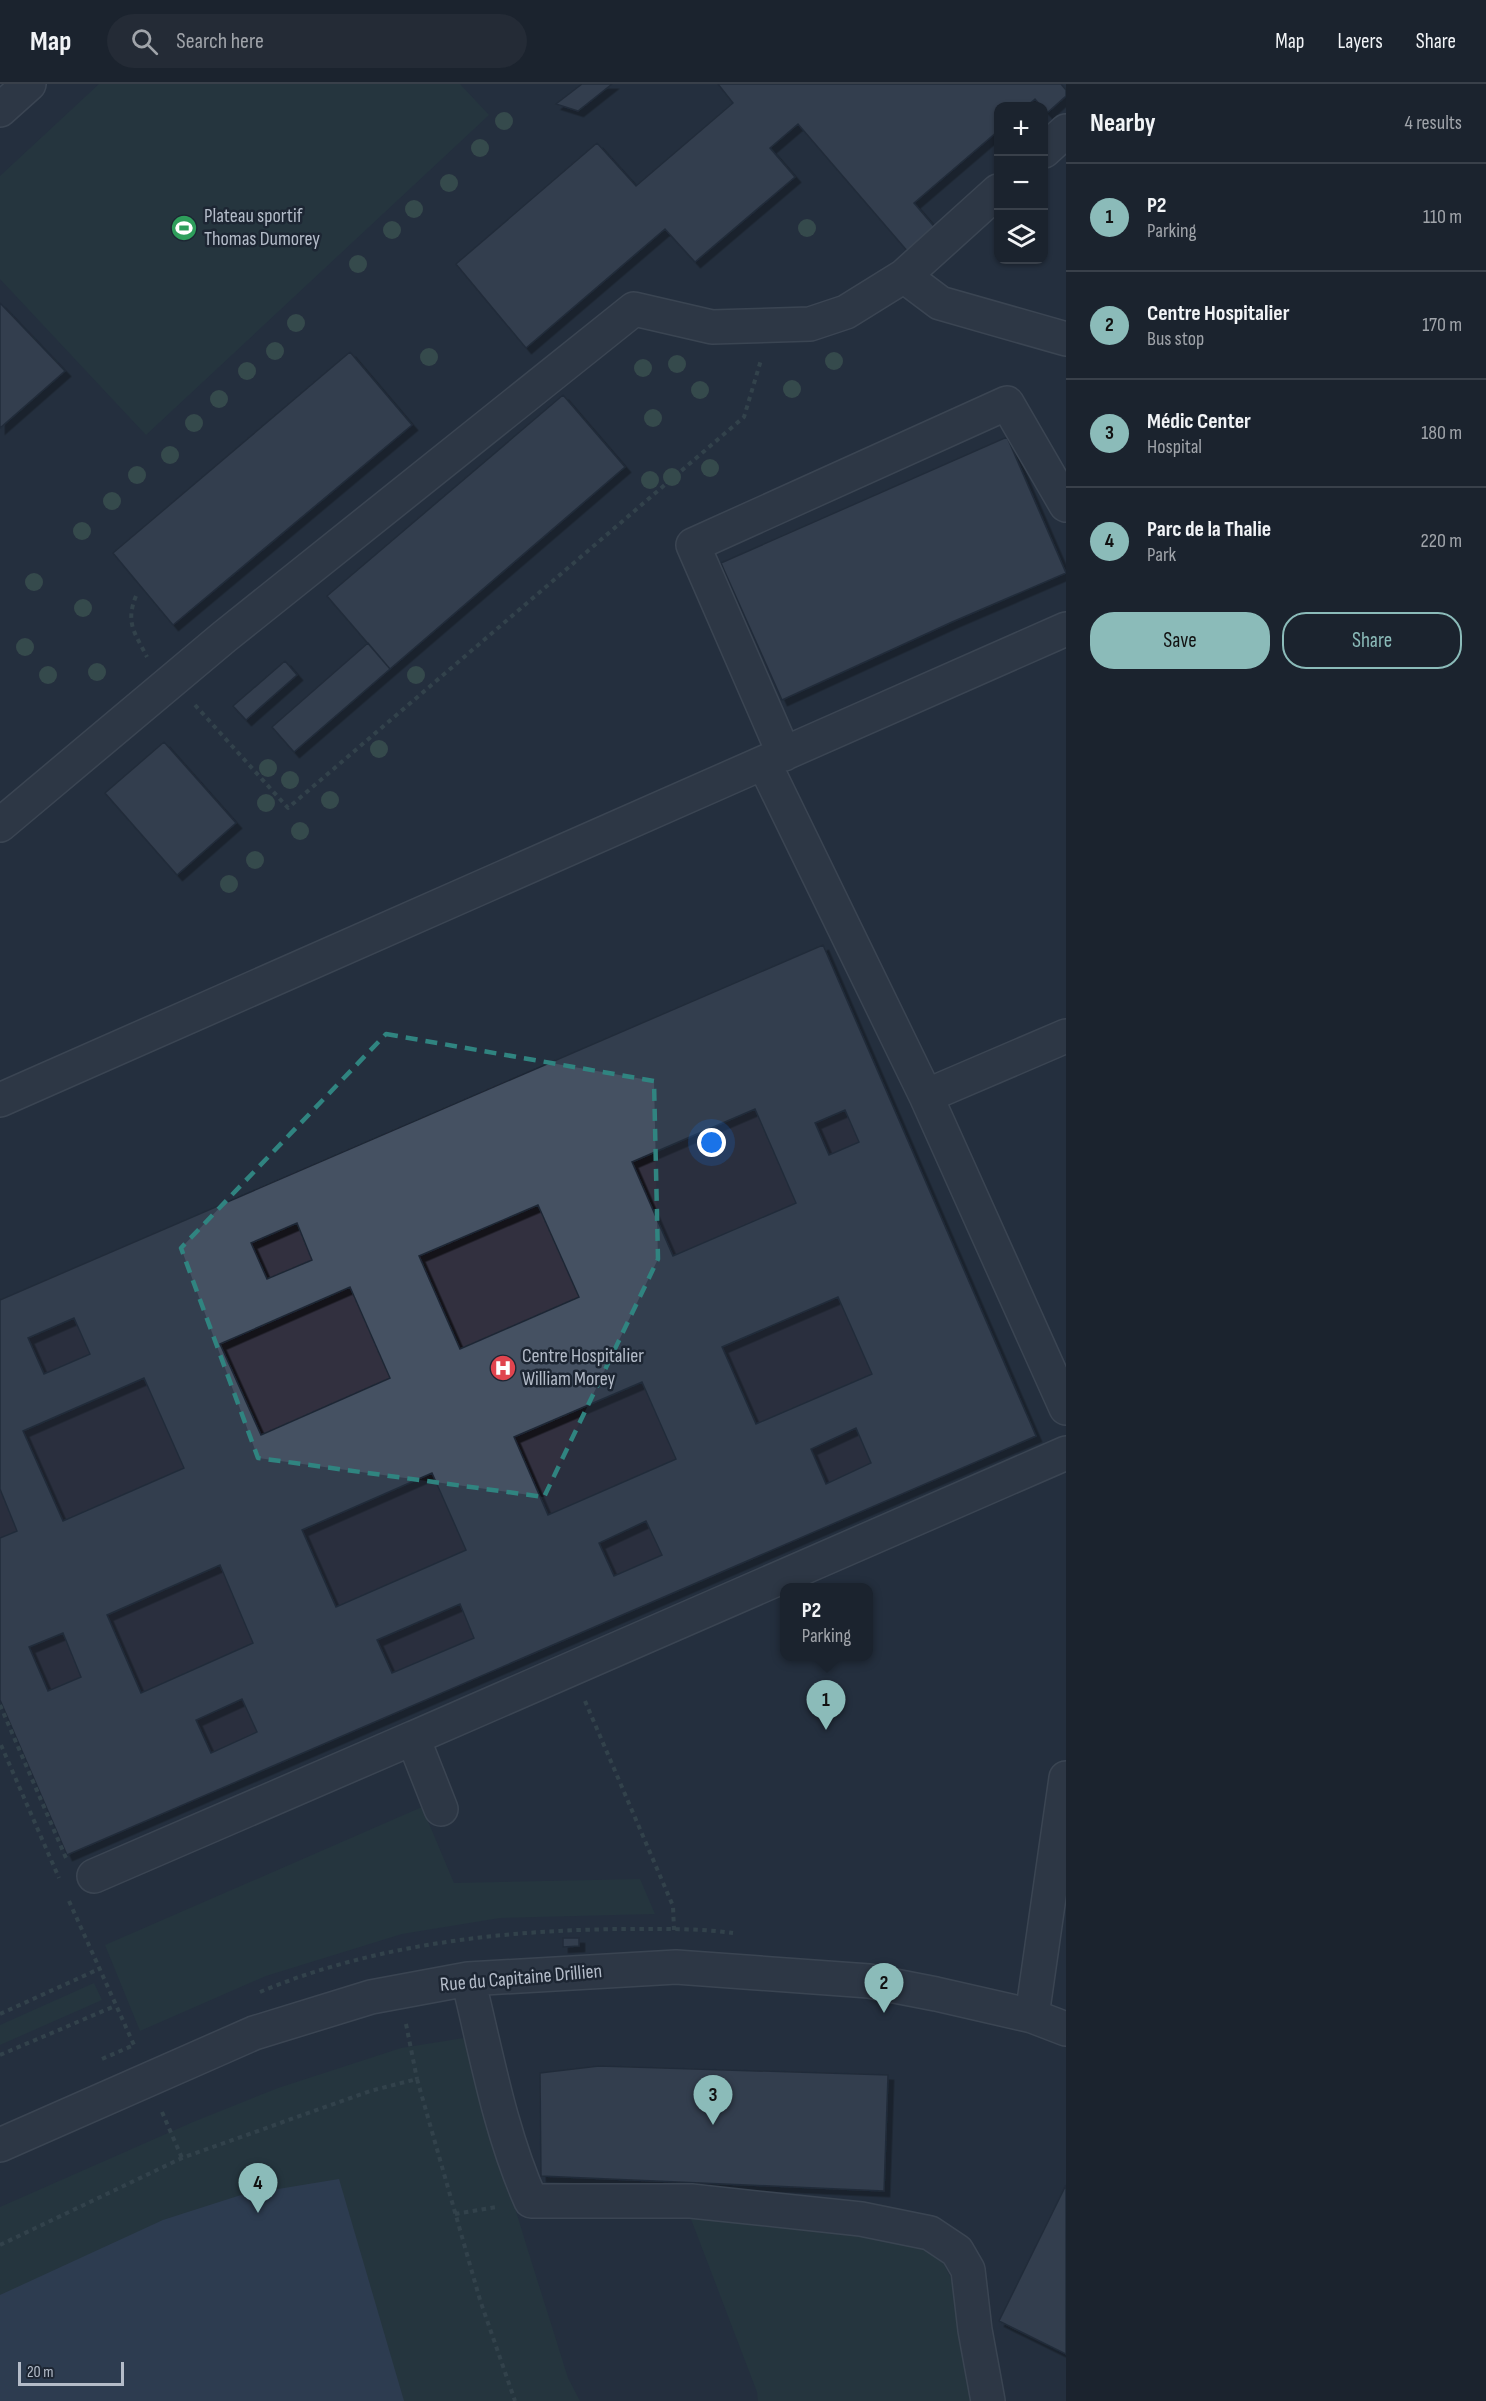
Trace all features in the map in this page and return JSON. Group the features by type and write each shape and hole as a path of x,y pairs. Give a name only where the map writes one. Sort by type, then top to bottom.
{"street":[{"path":"0,110 29,84"},
{"path":"1048,147 1066,131"},
{"path":"0,825 169,683 634,309 712,327 810,324 846,312 904,276 994,195"},
{"path":"904,276 940,303 1066,339"},
{"path":"1066,505 1007,403 693,545 774,758 1066,1408"},
{"path":"0,1100 1066,629"},
{"path":"926,1096 1066,1036"},
{"path":"81,1869 413,1738 1066,1453"},
{"path":"413,1738 441,1809"},
{"path":"1066,1778 1045,1909 1032,2016 1066,2013"},
{"name":"Rue du Capitaine Drillien","path":"0,2145 254,2033 371,1997 468,1979 676,1967 869,1981 1032,2016 1066,2029"},
{"path":"468,1979 495,2090 522,2180 531,2201 691,2201 861,2219 930,2234 957,2251 968,2270 975,2330 988,2401"}],"path":[{"path":"136,596 130,611 132,628 169,683 205,718 288,808 744,417 771,324"},
{"path":"572,1669 599,1738 673,1906 676,1967"},
{"path":"0,1705 81,1869"},
{"path":"0,2014 99,1969"},
{"path":"0,2055 115,2006"},
{"path":"0,2245 182,2158 370,2091 417,2079 480,2300 515,2401"}],"highlighted area":[{"path":"386,1034 654,1081 658,1259 544,1497 258,1458 181,1248"}],"shaded area":[{"name":"Centre Hospitalier William Morey","path":"823,945 1036,1436 67,1855 0,1700 0,1300"}],"green space":[{"name":"Plateau sportif Thomas Dumorey","path":"99,84 460,84 489,115 146,435 0,279 0,176"},
{"path":"422,1807 454,1883 640,1879 655,1914 500,1918 402,1934 266,1976 140,2031 105,1945"},
{"path":"94,1983 102,2000 0,2045 0,2025"},
{"path":"470,2037 515,2209 568,2378 580,2401 0,2401 0,2207 193,2122 278,2088 401,2048"},
{"path":"686,2206 858,2233 923,2247 944,2264 956,2289 975,2401 758,2401 757,2392"}],"water":[{"path":"339,2179 404,2401 0,2401 0,2295 163,2220 241,2195"}],"building":[{"path":"582,84 612,84 578,111 556,104"},
{"path":"718,84 1061,84 1066,90 1066,96 1048,112 1048,102 1038,102 1035,99 1032,102 994,102 994,134 914,203 937,230 909,253 798,124 770,148 795,177 695,262 665,229 526,348 456,264 597,143 636,186 733,103"},
{"path":"0,303 65,371 0,428"},
{"path":"350,352 412,425 173,625 113,553"},
{"path":"563,395 625,467 390,669 327,596"},
{"path":"1007,437 1066,573 952,622 782,700 721,563"},
{"path":"368,643 390,669 294,752 272,727"},
{"path":"285,661 297,675 246,720 233,706"},
{"path":"164,742 236,823 177,875 105,793"},
{"name":"Centre Hospitalier William Morey","path":"823,945 1036,1436 67,1855 0,1700 0,1538 17,1531 0,1489 0,1300","holes":["755,1109 796,1203 673,1256 632,1162","845,1110 859,1142 829,1155 815,1123","538,1205 579,1297 460,1349 419,1256","297,1223 312,1260 267,1279 251,1243","350,1287 390,1378 261,1435 220,1344","838,1297 872,1374 756,1424 722,1347","74,1318 90,1354 44,1374 28,1338","144,1378 184,1468 63,1521 23,1431","642,1382 676,1459 548,1515 514,1437","856,1428 871,1463 826,1484 811,1449","432,1473 466,1550 336,1607 302,1530","646,1521 662,1555 614,1576 599,1543","220,1565 253,1643 141,1693 107,1615","460,1604 474,1638 392,1673 377,1640","63,1633 81,1677 48,1691 29,1647","242,1699 257,1732 211,1753 196,1720"]},
{"path":"563,1938 579,1938 579,1946 563,1947"},
{"path":"599,2066 888,2075 884,2191 541,2176 540,2073"},
{"path":"1066,2185 1066,2354 999,2321"}],"place":[{"name":"Plateau sportif Thomas Dumorey","path":"184,228"},
{"name":"Centre Hospitalier William Morey","path":"503,1368"},
{"name":"P2","path":"826,1730"},
{"name":"Centre Hospitalier","path":"884,2013"},
{"name":"Médic Center","path":"713,2125"},
{"name":"Parc de la Thalie","path":"258,2213"}]}
